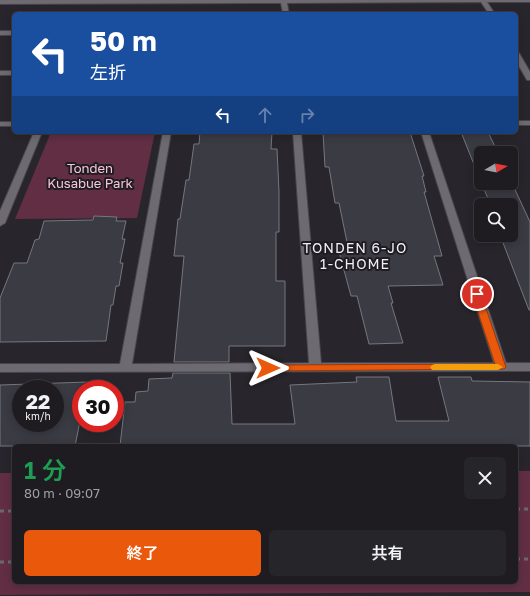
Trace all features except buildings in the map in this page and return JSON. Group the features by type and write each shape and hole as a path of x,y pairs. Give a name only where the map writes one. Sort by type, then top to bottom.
{"street":[{"path":"0,2 204,0 284,2 316,0 530,0"},
{"path":"484,1 491,12"},
{"path":"284,2 286,12"},
{"path":"0,33 12,33"},
{"path":"518,57 529,74"},
{"path":"518,71 529,74"},
{"path":"0,73 12,73"},
{"path":"518,123 530,123"},
{"path":"0,124 12,124"},
{"path":"0,223 37,134"},
{"path":"126,368 167,134"},
{"path":"297,134 315,368"},
{"path":"426,134 501,367"},
{"path":"0,368 530,367"}],"path":[{"path":"518,509 530,509"},
{"path":"0,511 12,511"},
{"path":"518,559 530,558"},
{"path":"0,562 12,562"}],"green space":[{"name":"Tonden Kusabue Park","path":"50,134 155,134 137,218 15,219"},
{"path":"518,471 530,471 530,592 0,595 0,473 12,473 12,584 518,584"}],"slow traffic":[{"path":"435,367 498,367"}],"district":[{"name":"TONDEN 6-JO 1-CHOME","path":"355,256"}],"route":[{"path":"268,368 501,367 477,294"}]}
